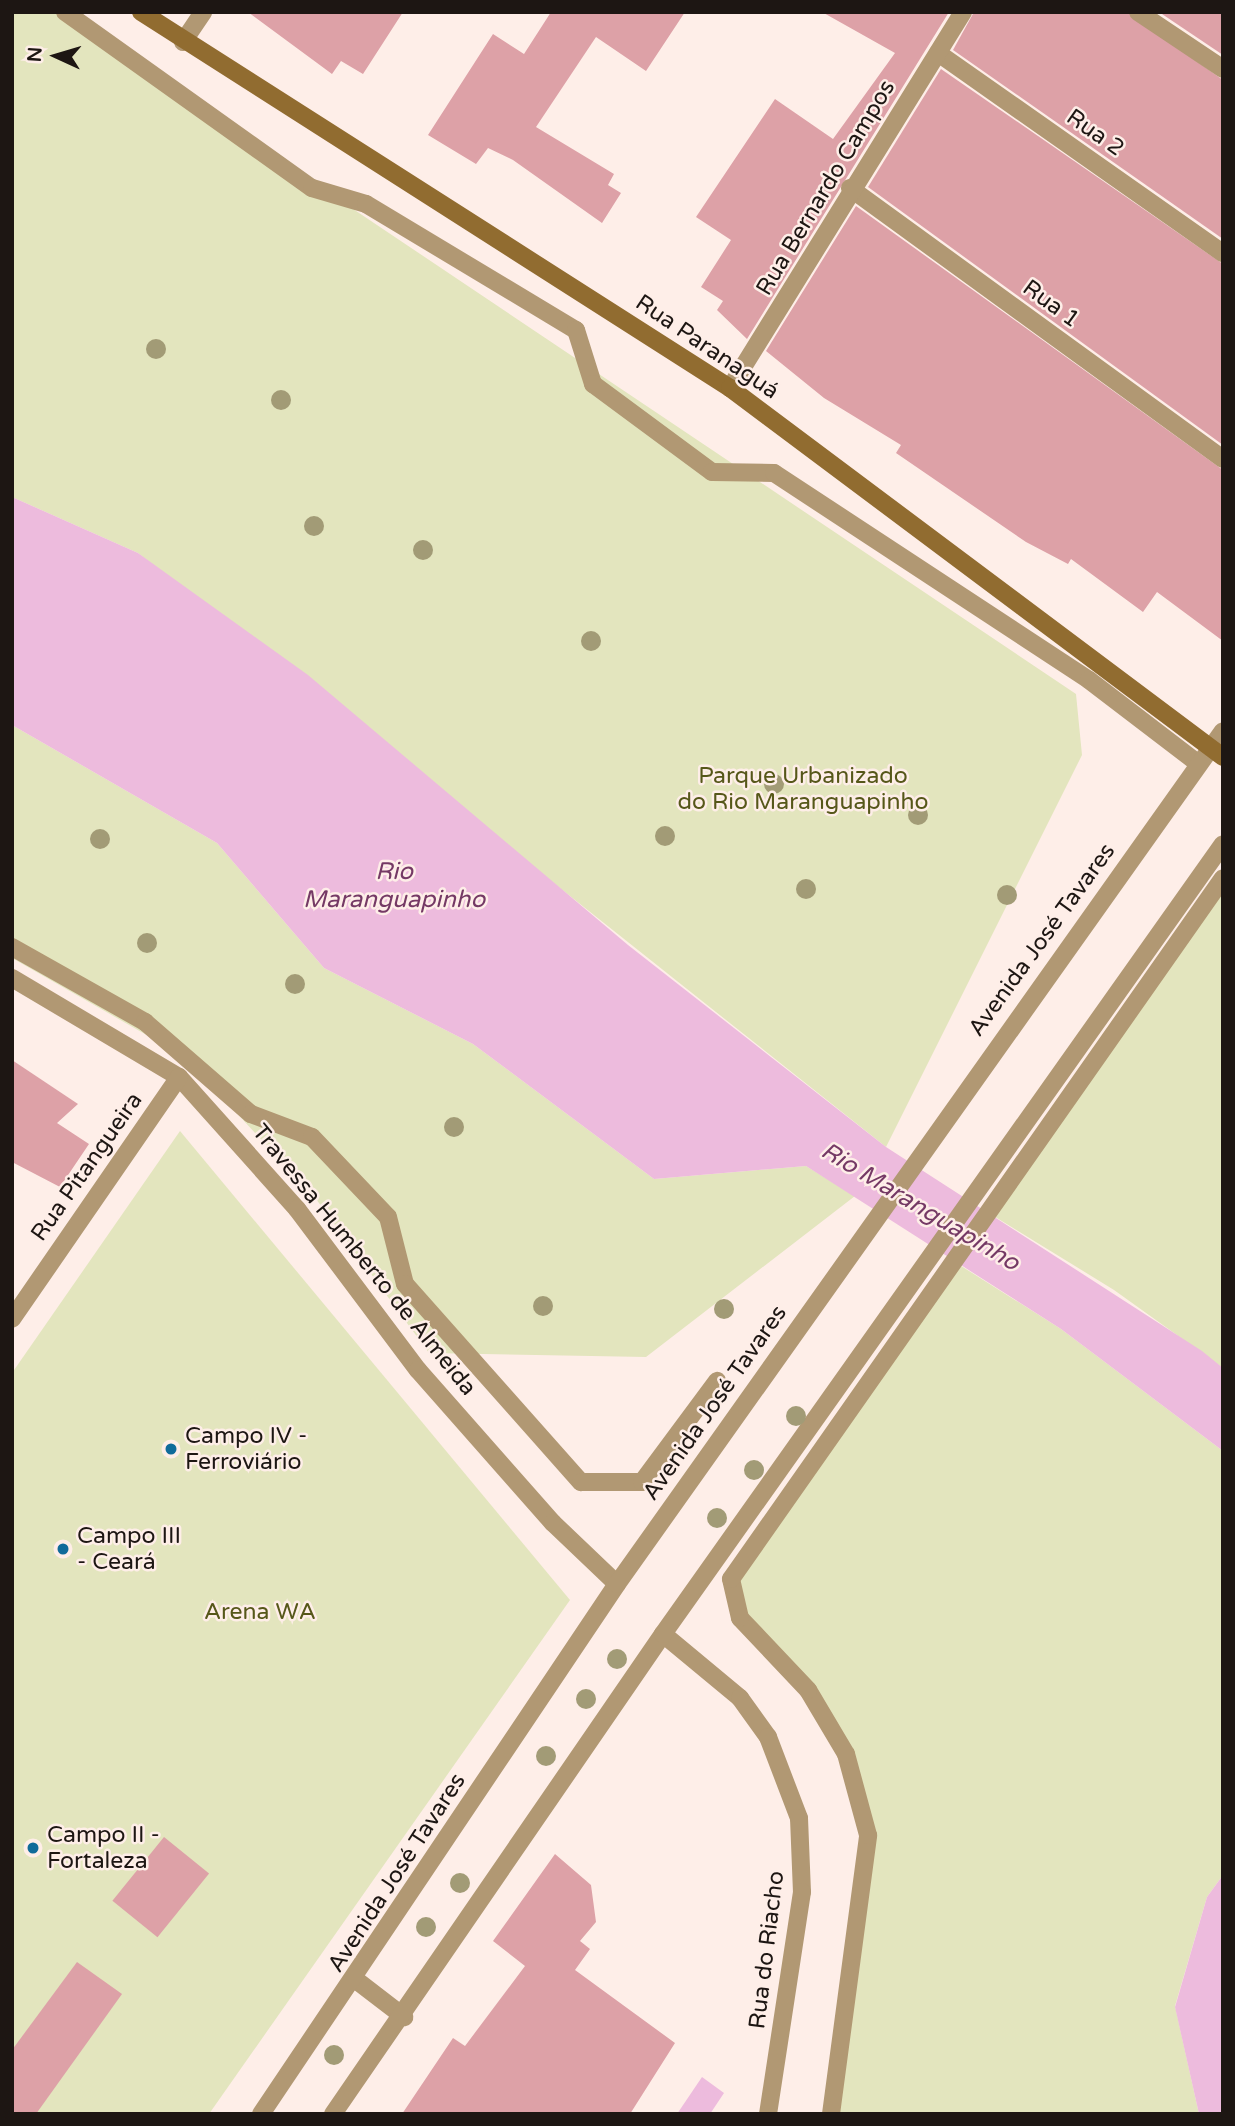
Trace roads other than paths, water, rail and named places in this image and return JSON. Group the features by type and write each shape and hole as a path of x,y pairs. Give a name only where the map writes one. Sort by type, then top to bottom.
{"main road":[{"name":"Rua Paranaguá","path":"141,12 183,42 730,388 1217,752"}],"street":[{"path":"65,12 312,188 366,204 576,330 593,384 712,472 774,473 1089,680 1199,764"},
{"path":"183,42 202,12"},
{"name":"Rua Bernardo Campos","path":"730,388 850,188 963,12"},
{"path":"1138,12 1223,69"},
{"name":"Rua 2","path":"938,53 1223,253"},
{"name":"Rua 1","path":"850,188 1223,460"},
{"name":"Avenida José Tavares","path":"261,2114 356,1980 617,1584 982,1066 1199,764 1217,752 1223,731"},
{"path":"333,2114 404,2017 663,1634 1035,1104 1223,844"},
{"path":"831,2114 868,1835 846,1754 808,1690 740,1618 731,1579 880,1359 1050,1116 1223,878"},
{"path":"12,947 145,1022 251,1114 312,1137 388,1217 405,1284 581,1482 642,1482 717,1381"},
{"name":"Travessa Humberto de Almeida","path":"12,978 179,1077 297,1209 418,1370 553,1523 617,1584"},
{"name":"Rua Pitangueira","path":"12,1319 179,1077"},
{"name":"Rua do Riacho","path":"663,1634 740,1698 768,1737 799,1818 803,1892 768,2114"},
{"path":"356,1980 404,2017"}],"water":[{"name":"Rio Maranguapinho","path":"12,497 138,553 308,675 628,945 886,1147 1202,1351 1223,1368 1223,1451 1061,1329 806,1166 654,1179 473,1044 324,968 217,843 12,725"},
{"path":"1223,1875 1223,2114 1199,2114 1175,2007 1207,1897"},
{"path":"702,2077 724,2093 710,2114 677,2114"}],"place":[{"name":"Campo IV - Ferroviário","path":"171,1449"},
{"name":"Campo III - Ceará","path":"63,1549"},
{"name":"Campo II - Fortaleza","path":"33,1848"}],"park label":[{"name":"Parque Urbanizado do Rio Maranguapinho","path":"803,789"},
{"name":"Arena WA","path":"260,1612"}]}
